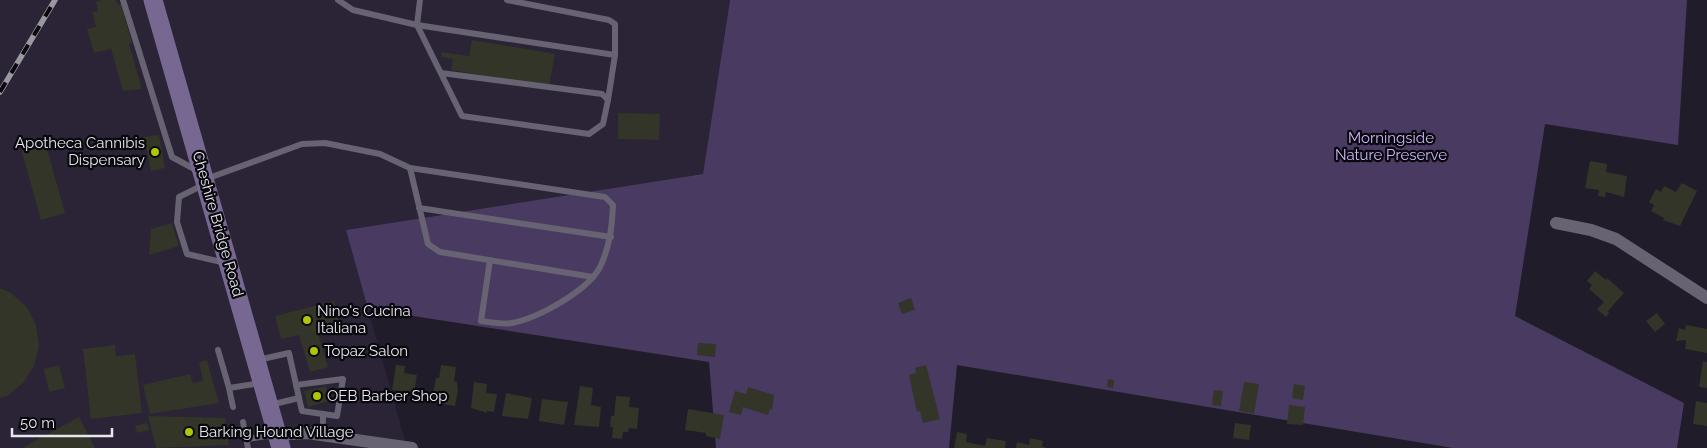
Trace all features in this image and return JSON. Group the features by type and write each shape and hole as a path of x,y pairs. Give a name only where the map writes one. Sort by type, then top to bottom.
{"main road":[{"name":"Cheshire Bridge Road","path":"153,0 230,264 279,441"}],"street":[{"path":"1556,223 1591,230 1616,239 1707,298"},
{"path":"279,441 292,432 412,448"}],"lane":[{"path":"123,0 172,156 205,178"},
{"path":"338,0 353,10 417,25 615,55"},
{"path":"420,0 417,25 462,116 589,134 603,124 615,55 617,33 615,24 609,20 507,0"},
{"path":"441,74 602,94 608,100"},
{"path":"230,264 187,254 177,222 179,197 205,178 302,144 325,143 380,154 410,168 605,197 613,205 611,237 601,266 593,277 558,305 511,323 481,321 490,260"},
{"path":"410,168 428,244 440,252 593,277"},
{"path":"419,208 611,237"},
{"path":"218,350 233,407"},
{"path":"256,360 289,353 296,385 302,411 337,416 342,379 296,385"},
{"path":"229,388 263,382"},
{"path":"269,405 299,398"},
{"path":"323,414 323,435"},
{"path":"243,422 248,448"},
{"path":"247,439 279,441"}],"shaded area":[{"path":"0,0 730,0 703,174 346,230 407,448 0,448"}],"green space":[{"name":"Morningside Nature Preserve","path":"730,0 1687,0 1678,145 1545,124 1515,316 1684,403 1677,448 1453,448 957,365 949,448 716,448 709,362 368,309 346,230 703,174"}],"building":[{"path":"116,0 118,5 121,4 132,43 129,44 142,89 123,91 111,49 94,53 87,29 96,27 92,12 98,11 96,2"},
{"path":"472,40 555,54 549,86 451,70 453,59 441,57 442,52 469,56"},
{"path":"618,113 660,114 659,140 618,139"},
{"name":"Apotheca Cannibis Dispensary","path":"159,135 165,168 151,171 144,137"},
{"path":"45,142 65,213 41,220 21,149"},
{"path":"1590,161 1607,164 1606,172 1627,176 1624,197 1606,192 1605,197 1598,196 1599,190 1585,188"},
{"path":"1682,183 1697,191 1680,226 1663,220 1664,218 1651,211 1654,205 1649,202 1656,189 1661,192 1664,186 1676,192"},
{"path":"172,223 179,246 149,255 151,229"},
{"path":"1595,271 1606,280 1607,278 1624,293 1608,311 1609,313 1606,317 1597,309 1604,302 1589,289 1592,285 1587,281"},
{"path":"0,288 11,293 27,307 36,325 39,346 34,366 23,383 7,396 0,398"},
{"path":"911,298 915,310 902,314 898,303"},
{"name":"Nino's Cucina Italiana","path":"334,301 340,324 317,330 328,367 310,372 299,335 281,339 275,316"},
{"path":"1657,313 1665,324 1655,332 1646,321"},
{"path":"1686,325 1707,329 1707,353 1685,349 1686,340 1676,341 1679,328 1685,330"},
{"path":"698,343 716,344 715,357 697,355"},
{"path":"115,345 116,356 135,354 142,413 91,419 83,349"},
{"path":"207,360 219,403 150,414 143,385 190,374 193,383 203,381 199,362"},
{"path":"1703,361 1707,362 1707,388 1699,387"},
{"path":"59,365 65,388 49,392 44,369"},
{"path":"396,365 405,366 404,373 417,375 414,393 392,390"},
{"path":"441,365 456,367 454,381 457,382 458,390 455,406 431,402"},
{"path":"926,365 940,419 923,423 920,411 917,412 909,375 916,373 915,368"},
{"path":"1108,379 1114,380 1113,388 1107,387"},
{"path":"474,382 487,384 486,393 497,394 494,412 487,411 487,413 471,408"},
{"path":"1244,382 1259,384 1254,414 1239,411"},
{"path":"1294,384 1305,386 1303,400 1292,398"},
{"name":"OEB Barber Shop","path":"326,386 329,401 308,407 304,391"},
{"path":"580,386 593,388 591,405 601,407 599,427 574,425"},
{"path":"748,387 774,395 772,410 770,409 768,415 743,407 741,415 729,412 735,391 746,394"},
{"path":"1214,390 1223,391 1221,406 1212,405"},
{"path":"506,393 532,398 528,419 502,416"},
{"path":"616,396 630,397 629,407 639,408 637,429 629,428 628,432 623,432 622,439 612,438 613,427 610,427 611,416 614,416"},
{"path":"542,399 568,402 564,425 539,421"},
{"path":"1696,401 1707,403 1707,426 1693,424"},
{"path":"1289,405 1305,407 1303,425 1287,424"},
{"path":"688,409 724,415 720,439 706,436 706,433 685,430"},
{"name":"Barking Hound Village","path":"148,416 225,418 229,445 156,448"},
{"path":"79,417 95,448 22,448"},
{"path":"147,423 149,430 137,433 135,426"},
{"path":"1235,423 1251,425 1249,440 1233,438"},
{"path":"957,432 967,434 966,442 985,446 987,438 1006,441 1005,448 954,448"},
{"path":"1030,438 1043,441 1042,446 1046,448 1016,448 1017,442 1029,445"}],"railway":[{"path":"0,92 55,0"}],"place":[{"name":"Apotheca Cannibis Dispensary","path":"155,152"},
{"name":"Nino's Cucina Italiana","path":"307,320"},
{"name":"Topaz Salon","path":"314,351"},
{"name":"OEB Barber Shop","path":"317,396"},
{"name":"Barking Hound Village","path":"189,432"}]}
